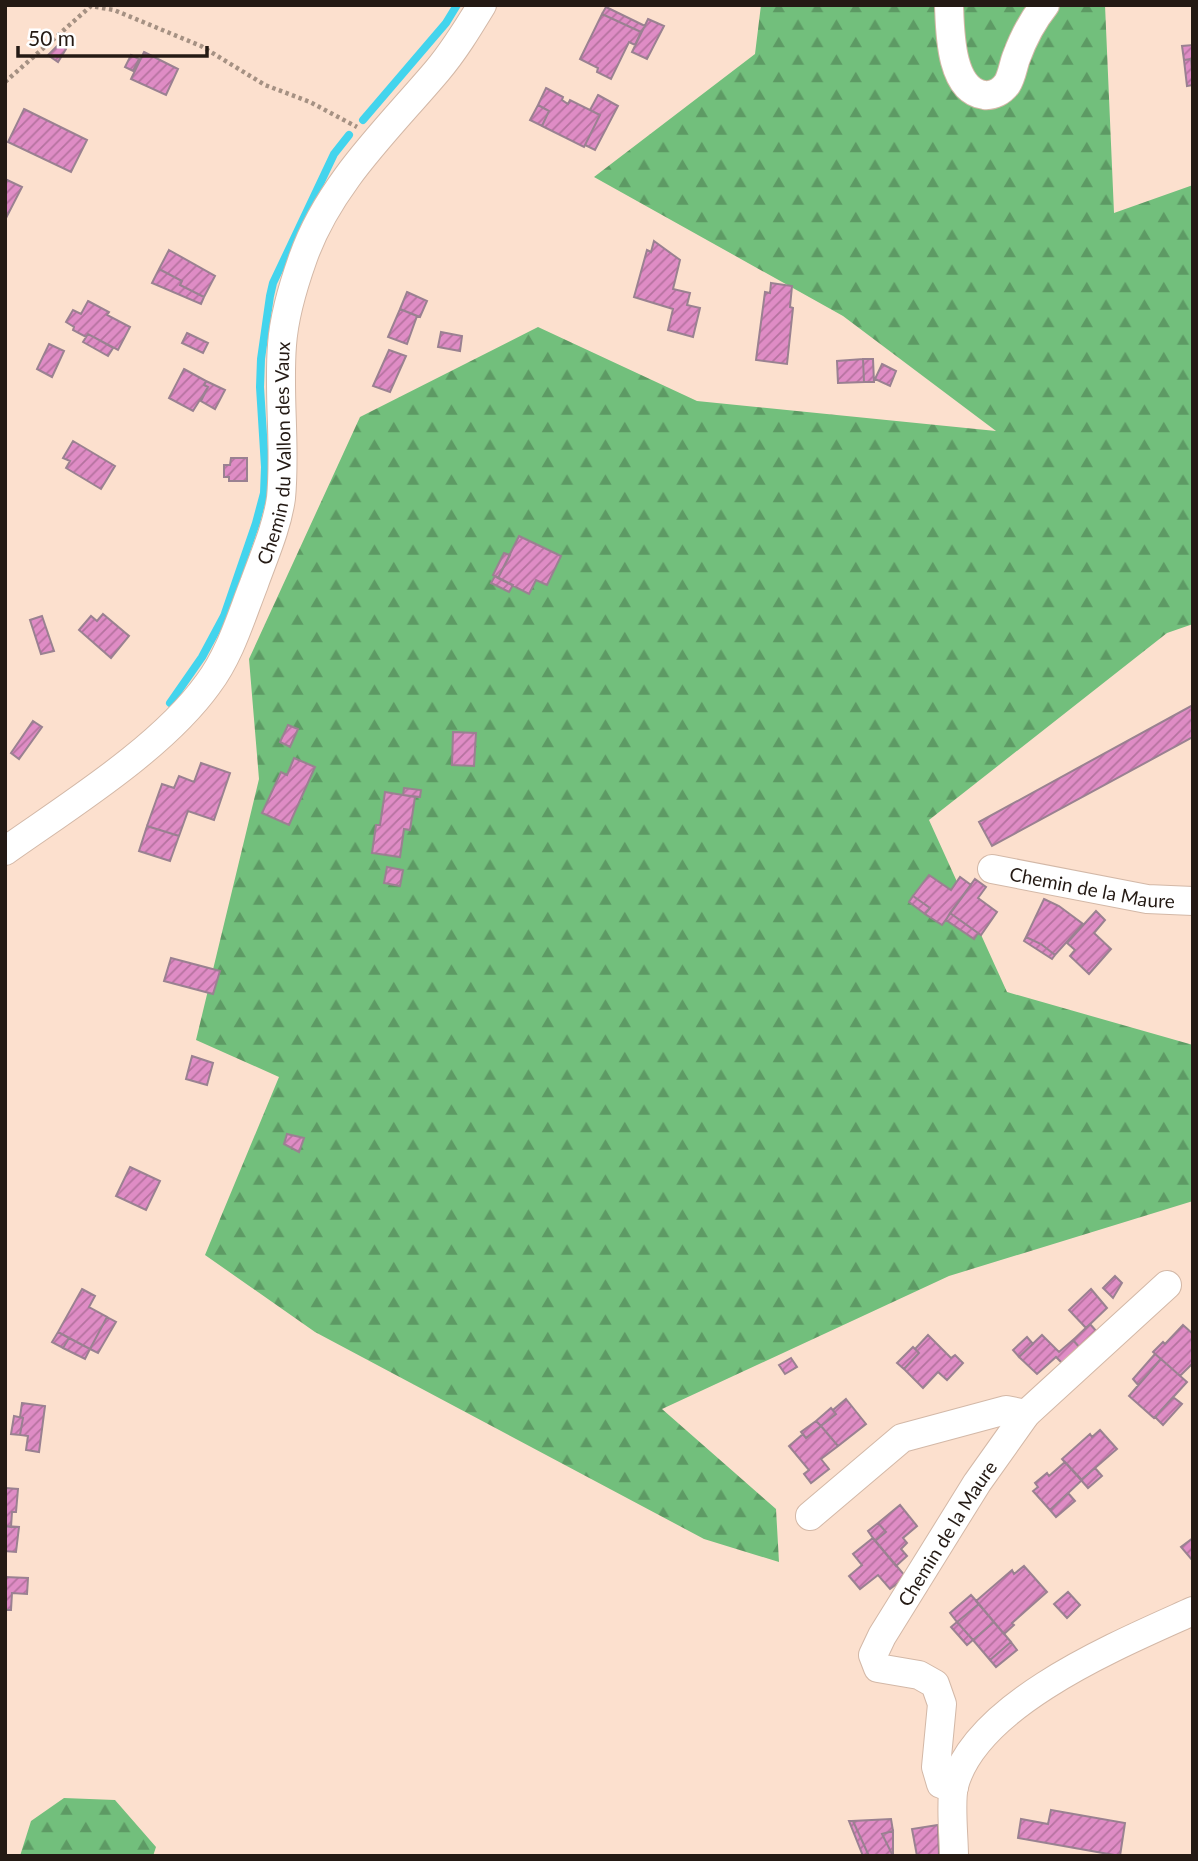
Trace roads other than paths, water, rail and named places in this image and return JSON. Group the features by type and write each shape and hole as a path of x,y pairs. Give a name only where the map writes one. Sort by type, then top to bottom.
{"street":[{"name":"Chemin du Vallon des Vaux","path":"5,851 160,735 190,708 210,682 231,644 268,545 280,500 284,439 282,347 285,322 303,256 323,215 373,144 439,69 482,5"},
{"path":"948,5 954,62 960,78 974,92 986,96 1001,91 1009,82 1022,41 1045,5"},
{"name":"Chemin de la Maure","path":"992,869 1147,899 1193,901"},
{"name":"Chemin de la Maure","path":"954,1787 941,1784 936,1767 942,1704 935,1684 919,1675 878,1668 873,1655 882,1636 977,1483 1026,1414 1167,1285"},
{"path":"810,1516 902,1438 1006,1410 1026,1414"},
{"path":"954,1856 954,1787 970,1752 995,1721 1112,1647 1193,1611"}],"waterway":[{"path":"363,120 446,23 457,5"},
{"path":"170,703 202,657 224,616 264,493 261,359 273,283 334,154 349,135"}]}
